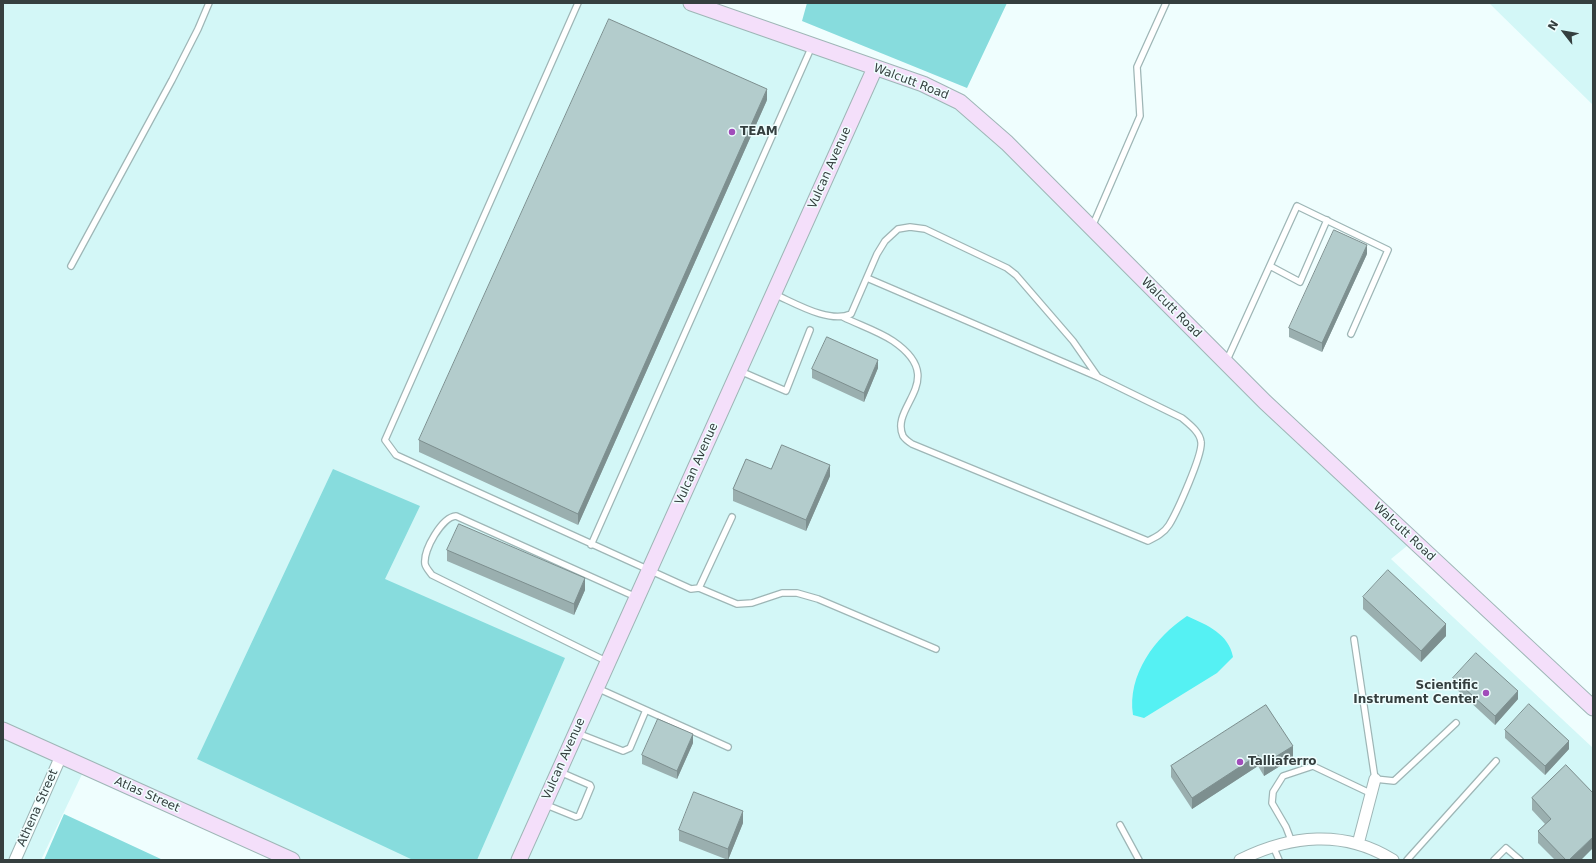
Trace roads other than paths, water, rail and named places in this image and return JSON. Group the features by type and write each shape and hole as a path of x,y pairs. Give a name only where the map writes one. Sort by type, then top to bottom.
{"street":[{"name":"Walcutt Road","path":"691,3 930,87 960,102 975,113 1007,143 1091,229 1287,422 1593,708"},
{"name":"Vulcan Avenue","path":"519,860 875,68"},
{"name":"Atlas Street","path":"3,730 292,860"},
{"name":"Athena Street","path":"15,860 61,756"},
{"path":"1358,844 1375,779"},
{"path":"1240,860 1258,851 1291,840 1335,840 1358,844 1393,860"}],"lane":[{"path":"71,266 172,80 198,29 209,3"},
{"path":"578,3 385,440 396,455 591,545 691,589 699,588 737,604 752,604 782,592 797,592 818,599 936,649"},
{"path":"1091,229 1140,116 1137,67 1166,3"},
{"path":"591,545 812,45"},
{"path":"1226,362 1297,206 1388,250 1351,334"},
{"path":"1270,266 1300,282 1328,220"},
{"path":"774,294 831,317 843,317 851,314 877,254 885,241 898,229 910,227 925,229 1007,268 1016,275 1073,341 1098,377"},
{"path":"843,317 893,341 917,367 919,382 904,414 901,427 904,436 912,444 1148,541 1160,535 1169,525 1200,456 1201,441 1194,428 1182,418 1098,377 867,278"},
{"path":"739,371 786,391 810,330"},
{"path":"608,662 432,575 425,563 426,555 439,528 451,517 456,516 638,597"},
{"path":"699,588 732,517"},
{"path":"1354,639 1375,779 1394,781 1456,723"},
{"path":"596,688 728,747"},
{"path":"576,733 623,751 630,748 646,710"},
{"path":"1406,860 1496,761"},
{"path":"1291,840 1286,827 1272,803 1273,792 1284,776 1313,766 1372,794"},
{"path":"544,804 576,817 582,808 591,787 590,785 559,772"},
{"path":"1120,825 1139,860"},
{"path":"1273,846 1279,860"},
{"path":"1494,860 1506,848 1520,860"}],"place":[{"name":"TEAM","path":"732,132"},
{"name":"Scientific Instrument Center","path":"1486,693"},
{"name":"Talliaferro","path":"1240,762"}]}
